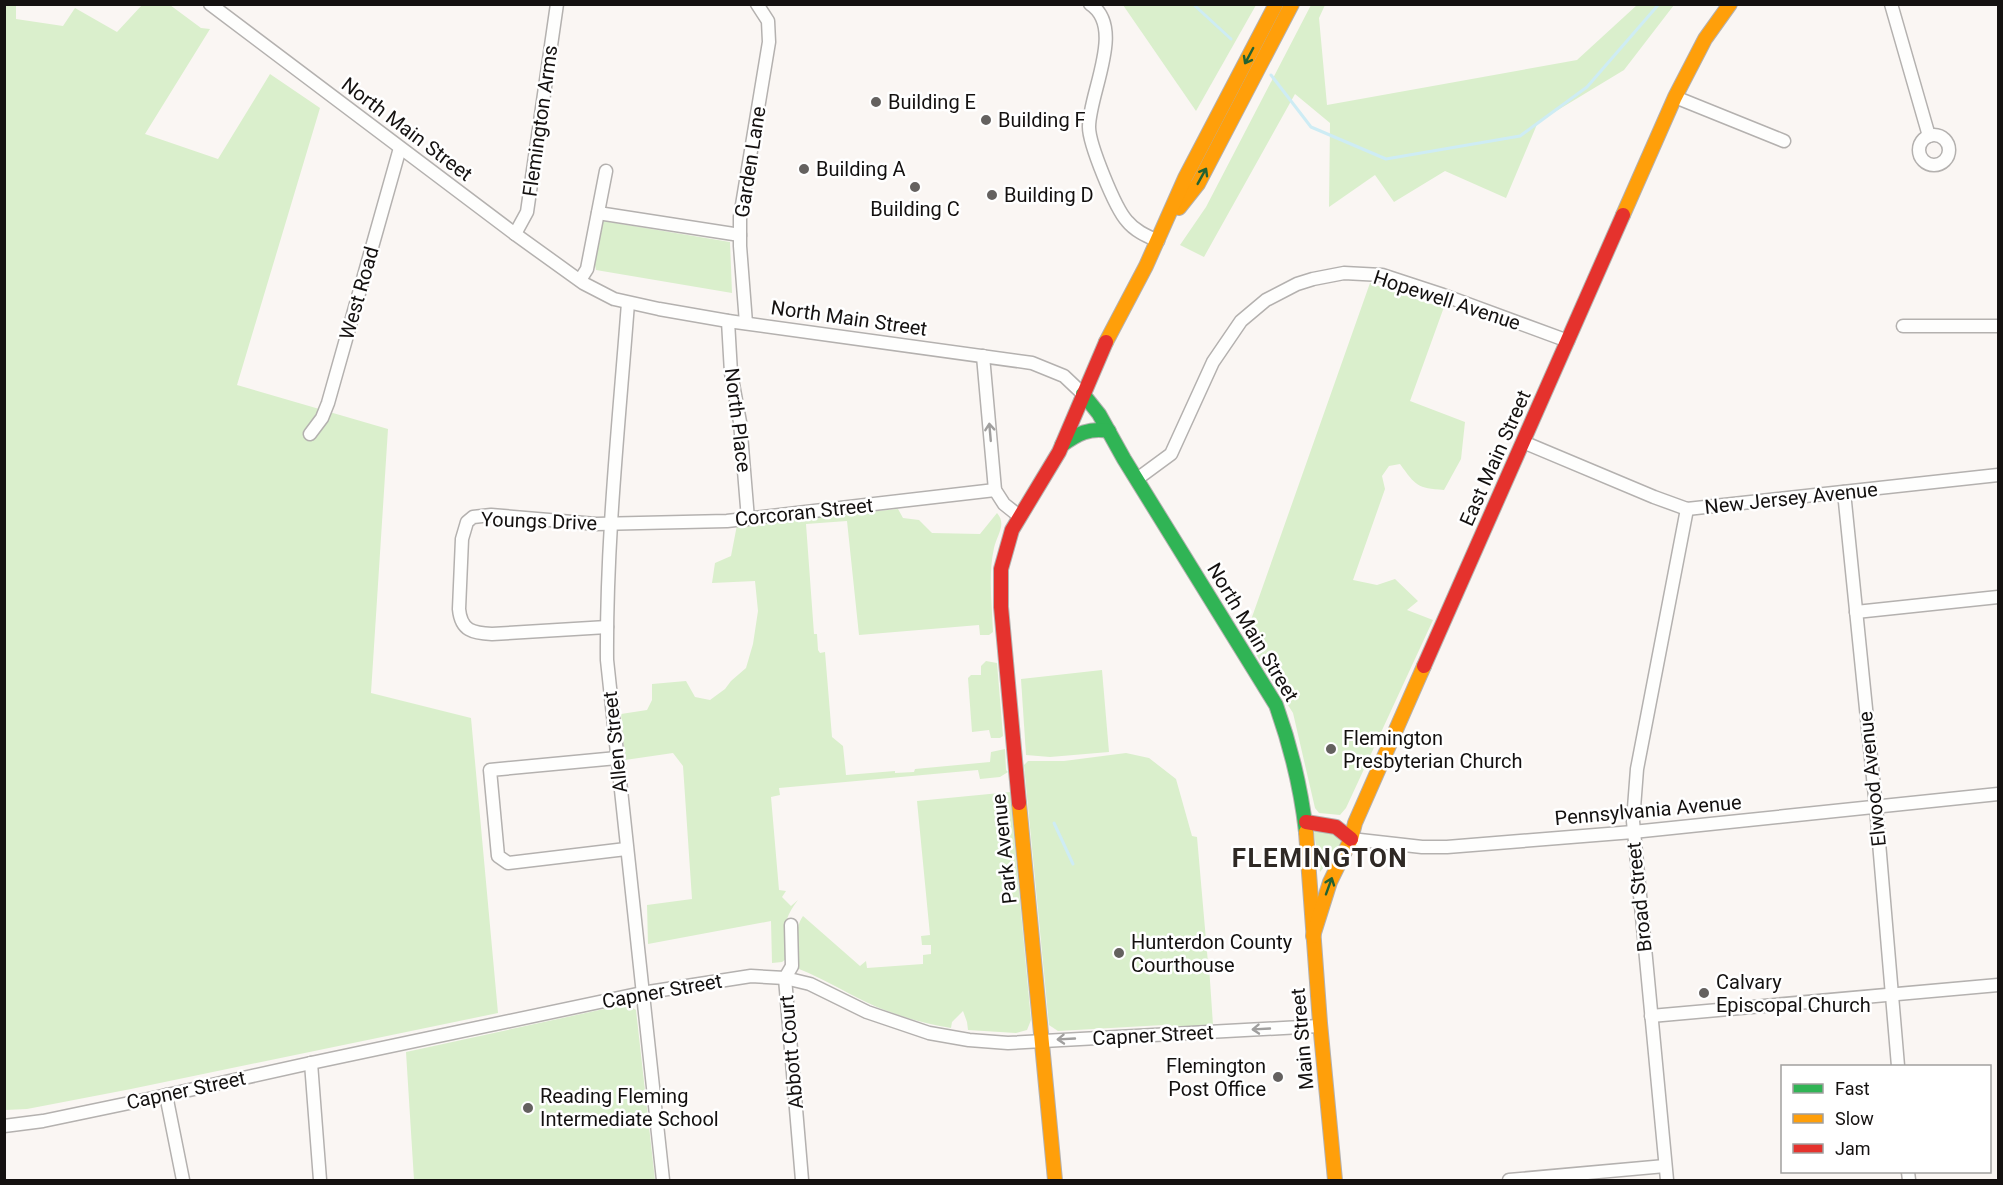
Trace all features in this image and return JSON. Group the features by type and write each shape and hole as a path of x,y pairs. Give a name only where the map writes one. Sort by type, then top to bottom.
{"street":[{"name":"Flemington Arms","path":"515,234 527,212 557,4"},
{"name":"Garden Lane","path":"746,323 740,235 742,207 769,42 768,21 758,4"},
{"path":"1090,4 1098,9 1105,24 1107,38 1090,120 1091,138 1116,202 1126,220 1141,232 1158,241"},
{"path":"1167,223 1185,178 1276,4"},
{"path":"1167,223 1198,184 1292,4"},
{"name":"East Main Street","path":"1313,936 1330,882 1351,839 1355,823 1675,97 1710,31 1730,4"},
{"path":"1891,4 1929,136"},
{"name":"North Main Street","path":"220,7 400,148 515,234 580,280 614,299 728,321 1032,363 1064,376 1099,414 1276,705 1294,757 1305,822"},
{"path":"1675,97 1784,141"},
{"name":"West Road","path":"310,434 322,418 330,396 400,148"},
{"path":"580,280 587,269 606,171"},
{"path":"598,213 740,235"},
{"name":"Park Avenue","path":"1055,1180 1000,592 1001,569 1006,547 1019,516 1051,468 1097,360 1167,223"},
{"name":"Hopewell Avenue","path":"1137,479 1171,454 1213,362 1241,321 1266,300 1297,284 1344,273 1382,275 1568,341"},
{"name":"Allen Street","path":"628,303 612,524 607,627 609,683 663,1180"},
{"name":"North Place","path":"728,321 731,373 741,422 748,519"},
{"path":"1903,326 1998,326"},
{"path":"983,356 995,490 1004,504 1019,516"},
{"path":"1062,445 1086,430 1096,428 1109,431"},
{"name":"New Jersey Avenue","path":"1523,442 1654,497 1687,508 1998,475"},
{"name":"Corcoran Street","path":"612,524 748,519 995,490"},
{"name":"Elwood Avenue","path":"1844,492 1876,807 1899,1065"},
{"name":"Broad Street","path":"1667,1180 1633,832 1634,789 1687,508"},
{"name":"Youngs Drive","path":"607,627 492,634 470,630 460,619 462,539 467,522 481,515 580,524 612,524"},
{"path":"1856,612 1998,597"},
{"path":"617,758 490,770 498,856 508,863 626,849"},
{"name":"Pennsylvania Avenue","path":"1305,822 1336,826 1343,829 1351,839 1422,848 1447,847 1633,832 1998,794"},
{"name":"Main Street","path":"1305,822 1320,1026 1335,1180"},
{"name":"Abbott Court","path":"791,925 792,966 784,978 802,1180"},
{"name":"Capner Street","path":"4,1125 43,1120 166,1095 642,993 751,976 784,978 810,984 867,1012 929,1033 969,1040 1008,1043 1320,1026"},
{"path":"1651,1016 1998,985"},
{"path":"311,1063 320,1180"},
{"path":"166,1095 183,1180"},
{"path":"1516,1180 1665,1166"}],"green space":[{"path":"4,5 16,5 16,19 63,26 75,8 117,32 142,5 170,5 201,28 210,29 145,134 218,159 270,74 320,108 237,385 388,429 371,693 471,718 498,1013 131,1089 27,1109 5,1110"},
{"path":"1123,5 1256,5 1196,111"},
{"path":"1311,5 1325,5 1319,18 1327,105 1577,60 1637,5 1674,5 1624,70 1538,122 1506,198 1445,171 1394,202 1375,175 1329,207 1330,123 1295,94 1204,257 1180,245 1206,207"},
{"path":"603,221 730,242 732,293 596,270 594,261"},
{"path":"1370,283 1444,307 1410,401 1465,422 1461,459 1444,490 1418,485 1400,464 1389,466 1382,476 1385,489 1353,580 1377,585 1395,579 1418,601 1407,610 1433,620 1346,808 1340,815 1319,813 1315,808 1293,713 1261,663 1246,634"},
{"path":"898,509 903,518 919,520 932,533 980,534 997,513 1001,525 991,569 993,632 989,635 980,635 979,625 859,635 847,521 806,524 814,634 817,634 818,650 820,653 825,652 832,737 843,746 846,775 895,771 895,773 914,772 915,769 990,762 991,752 1005,749 1008,772 1000,777 980,779 978,770 779,788 780,795 771,797 779,890 786,891 782,897 791,906 798,900 786,921 786,959 772,963 771,921 648,944 647,905 692,899 683,766 673,753 625,760 621,714 647,710 652,700 652,684 686,681 695,697 710,700 746,668 753,644 758,611 755,581 712,583 715,563 731,556 737,525"},
{"path":"986,661 997,663 1003,736 1000,738 991,738 989,730 972,732 968,678 971,675 981,675 981,666"},
{"path":"1102,670 1109,752 1050,757 1026,755 1021,679"},
{"path":"1126,753 1149,758 1176,779 1192,836 1197,837 1213,1025 1168,1029 1163,1025 1058,1031 1049,1025 1024,765 1028,761 1064,761"},
{"path":"1010,792 1031,1020 1027,1030 1016,1033 968,1030 963,1011 952,1022 951,1028 918,1021 876,1007 799,969 797,935 803,916 860,966 866,961 867,968 923,964 923,955 931,954 931,945 922,945 921,936 930,935 917,801"},
{"path":"1315,831 1333,833 1343,843 1320,872 1314,833"},
{"name":"Reading Fleming Intermediate School","path":"627,1004 636,1010 655,1180 414,1180 406,1052"}],"waterway":[{"path":"1193,4 1231,39"},
{"path":"1271,75 1311,127 1386,159 1520,136 1587,87 1659,4"},
{"path":"1054,823 1073,864"}],"traffic: fast":[{"path":"1083,394 1099,414 1124,459 1276,705 1295,768 1306,832"},
{"path":"1062,445 1084,432 1109,431"}],"traffic: slow":[{"path":"1106,342 1146,266 1185,178 1276,4"},
{"path":"1179,208 1198,184 1292,4"},
{"path":"1623,215 1675,97 1705,39 1730,4"},
{"path":"1313,936 1330,882 1351,839 1355,823 1424,666"},
{"path":"1019,803 1055,1180"},
{"path":"1306,832 1320,1023 1335,1180"}],"traffic: jam":[{"path":"1424,666 1623,215"},
{"path":"1019,803 1001,607 1001,569 1012,530 1059,452 1106,342"},
{"path":"1306,822 1336,827 1351,839"}],"place":[{"name":"Building E","path":"876,102"},
{"name":"Building F","path":"986,120"},
{"name":"Building A","path":"804,169"},
{"name":"Building C","path":"915,187"},
{"name":"Building D","path":"992,195"},
{"name":"Flemington Presbyterian Church","path":"1331,749"},
{"name":"Hunterdon County Courthouse","path":"1119,953"},
{"name":"Calvary Episcopal Church","path":"1704,993"},
{"name":"Flemington Post Office","path":"1278,1077"},
{"name":"Reading Fleming Intermediate School","path":"528,1108"}],"district":[{"name":"FLEMINGTON","path":"1320,858"}]}
